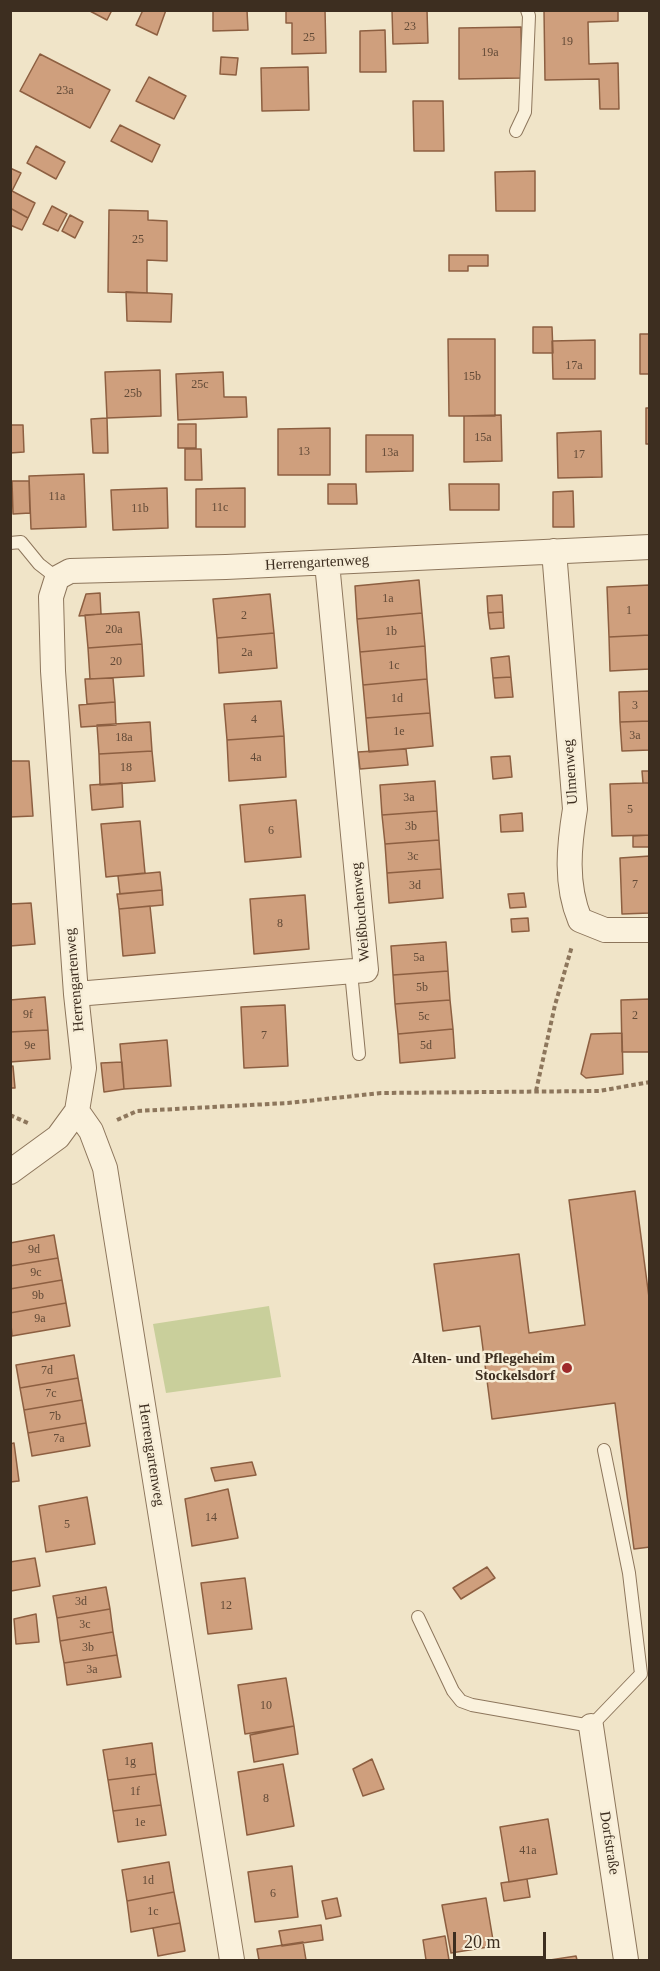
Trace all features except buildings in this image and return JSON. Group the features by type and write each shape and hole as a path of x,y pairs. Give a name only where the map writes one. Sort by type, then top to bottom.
{"street":[{"name":"Herrengartenweg","path":"232,1960 105,1168 91,1131 77,1111 84,1068 76,994 53,671 51,597 57,578 70,571 327,563 650,547"},
{"name":"Ulmenweg","path":"554,551 575,809 569,846 572,902 580,920"},
{"name":"Weißbuchenweg","path":"76,994 366,970 327,563"},
{"path":"580,920 605,930 650,930"},
{"path":"10,1172 58,1137 77,1111"},
{"name":"Dorfstraße","path":"591,1726 626,1960"}],"lane":[{"path":"516,131 525,112 529,16 527,10"},
{"path":"10,543 21,542 39,564 57,578"},
{"path":"351,972 359,1054"},
{"path":"418,1617 453,1691 461,1701 472,1705 591,1726 641,1674 629,1573 604,1450"}],"path":[{"path":"536,1091 555,1005 580,920"},
{"path":"91,1131 137,1111 288,1103 381,1093 598,1091 650,1082"}],"green space":[{"path":"269,1306 281,1377 166,1393 153,1324"}],"place":[{"name":"Alten- und Pflegeheim Stockelsdorf","path":"567,1368"}]}
